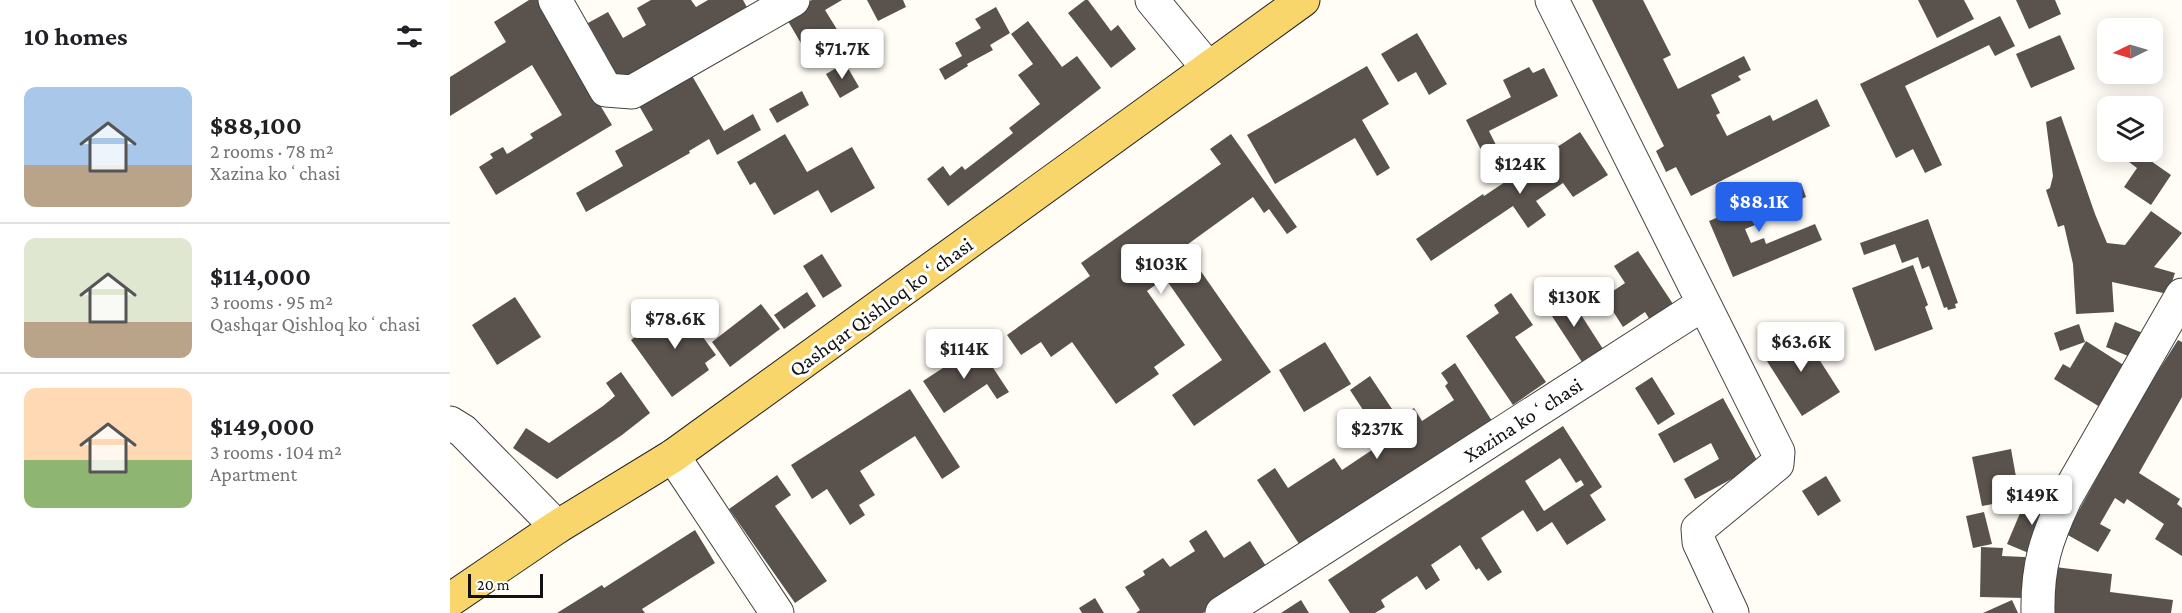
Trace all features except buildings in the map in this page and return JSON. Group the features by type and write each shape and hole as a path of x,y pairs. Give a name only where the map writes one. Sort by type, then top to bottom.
{"main road":[{"name":"Qashqar Qishloq koʻchasi","path":"450,600 557,527 673,456 1303,0"}],"street":[{"path":"555,0 606,90 632,92 793,0"},
{"path":"1152,0 1208,68"},
{"path":"1552,0 1778,452 1777,464 1698,529 1699,542 1732,613"},
{"path":"2038,613 2041,560 2055,521 2066,497 2182,295"},
{"name":"Xazina koʻchasi","path":"1222,613 1703,304"},
{"path":"450,423 463,431 557,527"},
{"path":"673,456 777,613"}]}
